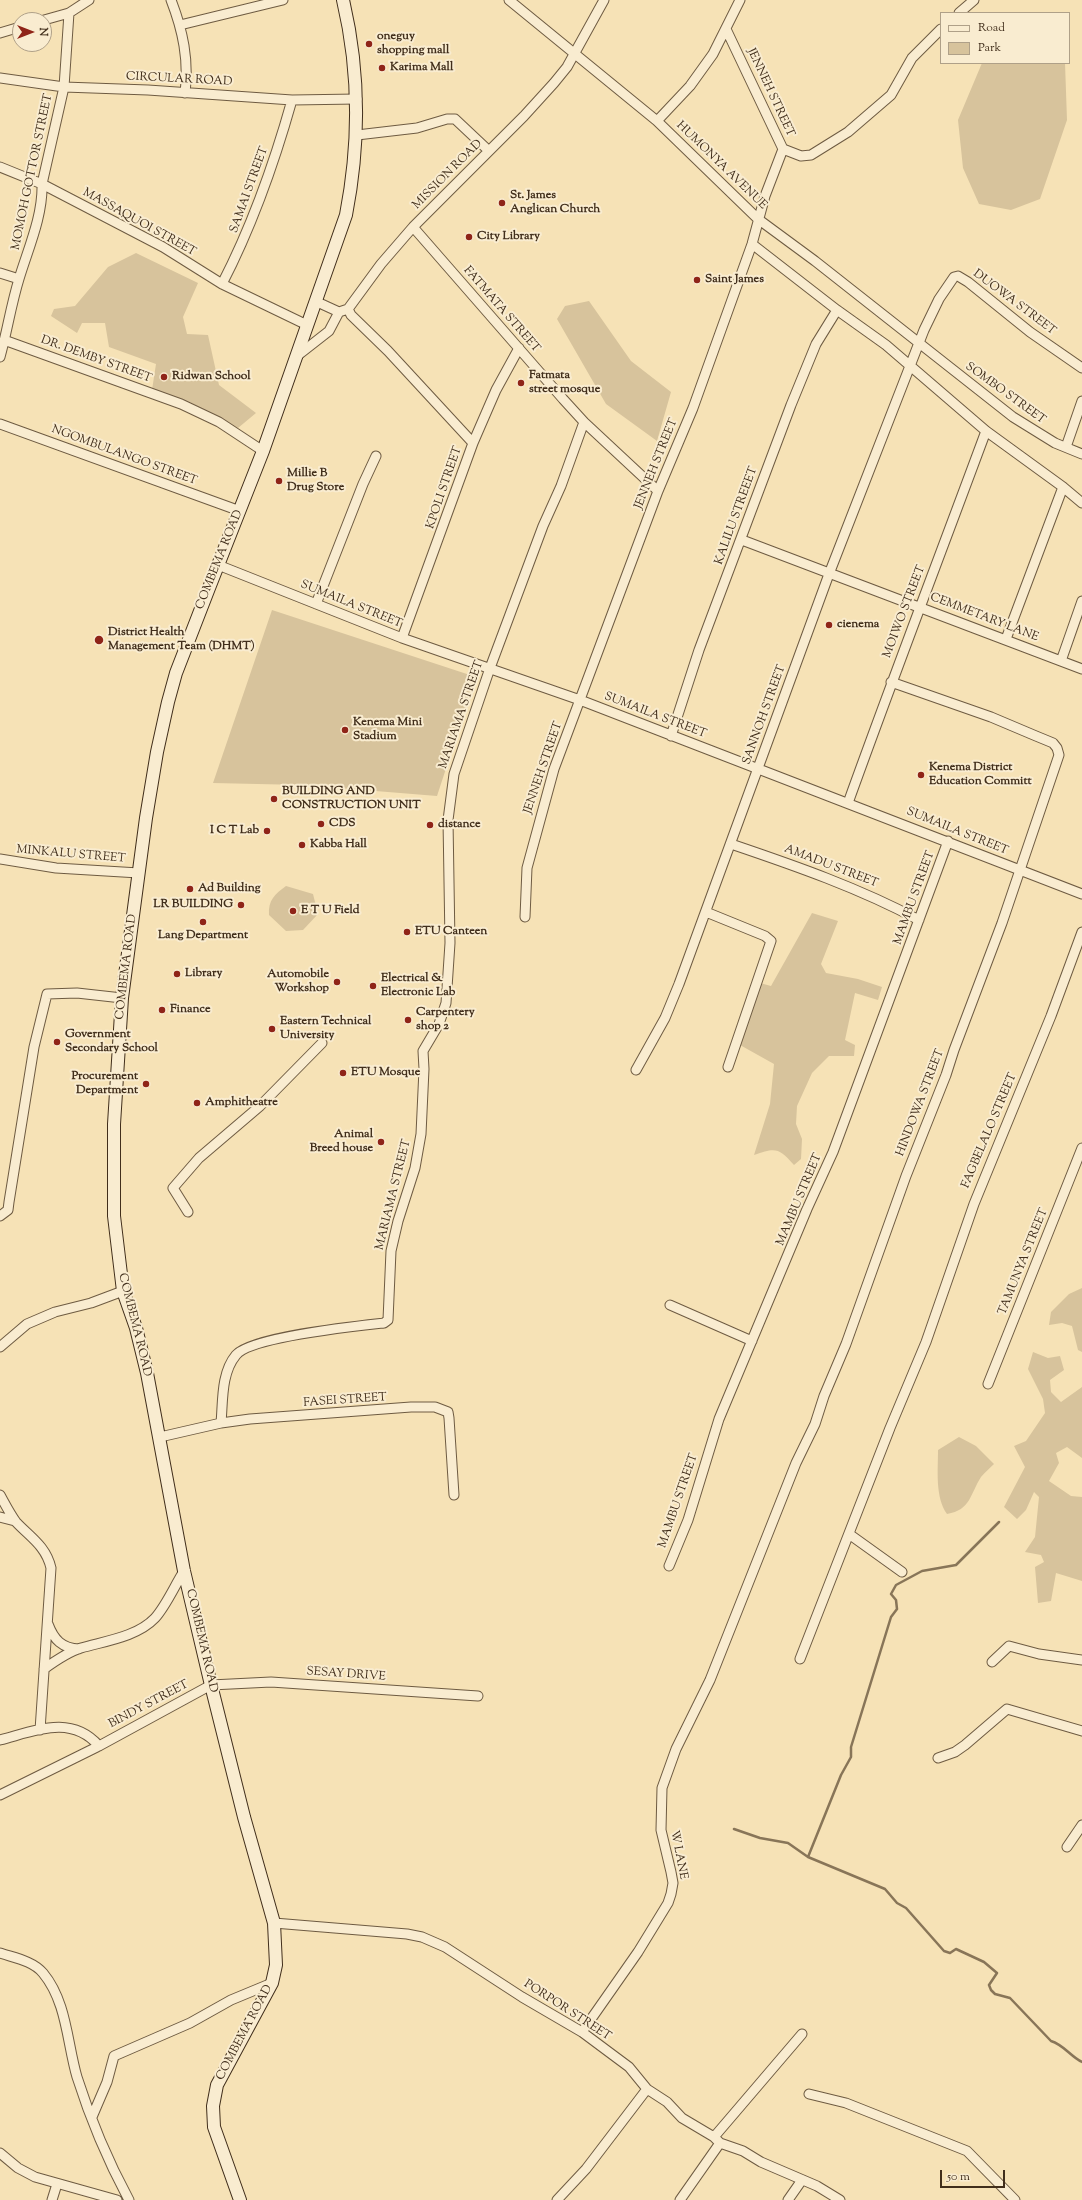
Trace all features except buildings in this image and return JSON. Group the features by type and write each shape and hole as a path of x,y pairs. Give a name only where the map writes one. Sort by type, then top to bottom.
{"street":[{"path":"52,18 69,13 89,0"},
{"path":"170,0 180,25 187,60 185,93"},
{"path":"180,25 283,0"},
{"path":"343,0 352,43 357,99 357,135 353,178 346,215 315,301 351,315 388,351 473,443"},
{"name":"HUMONYA AVENUE","path":"509,0 657,121 758,219 815,261 920,345"},
{"name":"MISSION ROAD","path":"297,356 329,331 343,311 381,264 414,227 554,83 567,67 573,52 604,0"},
{"path":"657,121 690,86 713,54 740,0"},
{"path":"959,12 974,0"},
{"name":"MOMOH GOTTOR STREET","path":"0,357 19,279 30,246 42,195 42,184 64,87 69,13"},
{"path":"0,33 12,29"},
{"name":"JENNEH STREET","path":"525,917 527,868 537,825 554,769 658,491 693,408 752,244 758,219 783,149 726,29"},
{"path":"783,149 801,156 811,155 848,132 891,96 912,58 940,30"},
{"name":"CIRCULAR ROAD","path":"0,78 64,87 292,100 357,99"},
{"name":"SAMAI STREET","path":"222,284 254,216 280,143 292,100"},
{"path":"357,135 417,128 447,118 455,119 489,151"},
{"name":"MASSAQUOI STREET","path":"0,167 42,184 163,247 222,284 307,325"},
{"name":"FATMATA STREET","path":"414,227 584,422 658,491"},
{"path":"752,244 837,310 912,365 986,431 1063,486 1082,503"},
{"path":"0,273 19,279"},
{"name":"DUOWA STREET","path":"920,345 932,312 956,276 968,282 1030,332 1082,368"},
{"name":"COMBEMA ROAD","path":"240,2200 214,2127 213,2106 217,2085 272,1983 276,1965 274,1924 244,1817 211,1685 184,1571 160,1437 138,1336 124,1291 115,1233 114,1124 122,998 157,752 168,702 176,673 263,451 315,301"},
{"name":"KALILU STREEET","path":"671,736 699,650 742,540 803,375 816,344 837,310"},
{"name":"DR. DEMBY STREET","path":"4,340 181,404 218,422 263,451"},
{"name":"SANNOH STREET","path":"636,1070 665,1018 731,844 757,768 828,574 920,345"},
{"name":"SOMBO STREET","path":"920,345 1013,416 1048,439 1082,454"},
{"name":"KPOLI STREET","path":"402,638 473,443 496,390 518,348"},
{"path":"1066,447 1082,401"},
{"name":"MARIAMA STREET","path":"221,1423 227,1371 236,1355 247,1346 306,1333 384,1323 388,1320 391,1251 398,1221 415,1168 421,1134 424,1069 423,1050 441,1019 448,980 450,884 448,820 450,795 461,749 490,668 543,526 561,486 584,422"},
{"name":"NGOMBULANGO STREET","path":"0,424 240,511"},
{"name":"MOIWO STREET","path":"848,803 891,682 919,607 933,575 986,431"},
{"path":"316,604 363,484 376,456"},
{"path":"1006,639 1063,486"},
{"name":"CEMMETARY LANE","path":"742,540 828,574 1006,639 1082,669"},
{"name":"SUMAILA STREET","path":"218,565 402,638 580,700 1082,894"},
{"path":"1062,661 1080,612 1082,601"},
{"name":"HINDOWA STREET","path":"694,1710 710,1680 796,1463 815,1424 824,1396 846,1344 875,1260 946,1075 1059,755 1057,748 1053,743 991,717 891,682"},
{"name":"MAMBU STREET","path":"669,1566 688,1520 719,1419 836,1146 948,841"},
{"name":"AMADU STREET","path":"731,844 844,884 883,900 919,920"},
{"name":"MINKALU STREET","path":"0,859 56,868 139,873"},
{"path":"706,912 765,936 771,941 728,1067"},
{"name":"FAGBELALO STREET","path":"800,1659 926,1342 974,1204 1051,1016 1082,932"},
{"path":"0,1216 8,1210 34,1047 47,994 77,993 122,998"},
{"path":"188,1212 173,1188 199,1158 260,1106 322,1043"},
{"name":"TAMUNYA STREET","path":"988,1384 1082,1148"},
{"path":"0,1347 27,1324 55,1312 91,1303 124,1291"},
{"path":"670,1305 752,1341"},
{"name":"FASEI STREET","path":"160,1437 221,1423 411,1407 443,1408 448,1412 449,1418 454,1495"},
{"path":"0,1495 15,1521 40,1544 48,1556 50,1568 48,1623 40,1730"},
{"path":"0,1517 15,1521"},
{"path":"849,1534 902,1572"},
{"path":"48,1623 53,1636 60,1644 70,1648 80,1648 100,1644 142,1628 155,1618 184,1571"},
{"path":"992,1662 1009,1646 1039,1654 1082,1660"},
{"path":"44,1669 55,1661 80,1648"},
{"name":"SESAY DRIVE","path":"211,1685 271,1682 478,1696"},
{"name":"BINDY STREET","path":"0,1794 99,1746 211,1685"},
{"path":"938,1758 955,1752 965,1745 1007,1709 1082,1731"},
{"name":"W LANE","path":"582,2032 638,1952 668,1903 673,1883 661,1830 662,1788 676,1749 694,1710"},
{"path":"0,1740 40,1730 66,1726 91,1736 99,1746"},
{"path":"1067,1847 1082,1825"},
{"name":"PORPOR STREET","path":"274,1924 407,1934 422,1937 445,1947 535,2005 582,2032 629,2067 647,2089 667,2102 682,2118 717,2140 743,2151 762,2162 802,2180 840,2200"},
{"path":"0,1953 35,1965 44,1973 53,1990 62,2010 75,2070 92,2117 129,2200"},
{"path":"92,2117 107,2082 114,2056 190,2023 231,2000 272,1983"},
{"path":"680,2200 717,2140 802,2034"},
{"path":"557,2200 586,2169 647,2089"},
{"path":"809,2094 846,2103 967,2151 1015,2200"},
{"path":"0,2153 18,2168 35,2177 117,2200"},
{"path":"788,2200 802,2180"},
{"path":"52,2200 57,2184"}],"green space":[{"path":"982,64 1065,64 1067,120 1040,199 1011,210 979,204 963,168 958,120"},
{"path":"136,253 198,283 183,317 187,334 208,335 219,385 256,413 238,428 152,390 156,364 109,347 105,323 82,323 77,333 51,316 54,309 75,306 108,267"},
{"path":"589,301 631,361 671,392 657,441 606,404 557,319 565,306"},
{"name":"Kenema Mini Stadium","path":"272,610 476,677 437,796 302,785 213,783"},
{"name":"E T U Field","path":"286,886 313,894 318,914 303,930 286,931 269,915 271,901"},
{"path":"812,913 838,921 821,964 826,973 858,979 882,987 878,1000 855,993 845,1040 855,1045 854,1056 829,1056 812,1073 797,1106 796,1124 802,1139 801,1159 794,1165 785,1155 777,1151 772,1150 754,1155 770,1104 774,1064 740,1045 760,983 771,986"},
{"path":"1082,1288 1082,1352 1078,1350 1072,1326 1062,1323 1049,1325 1051,1312 1069,1294"},
{"path":"1033,1352 1048,1358 1060,1356 1064,1370 1050,1380 1051,1392 1061,1402 1082,1387 1082,1458 1067,1447 1056,1453 1059,1463 1049,1481 1071,1496 1082,1497 1082,1581 1056,1573 1051,1601 1038,1603 1035,1567 1044,1562 1041,1555 1025,1552 1035,1537 1039,1497 1034,1492 1026,1510 1017,1519 1004,1507 1025,1467 1014,1446 1026,1441 1045,1413 1043,1399 1028,1369"},
{"path":"959,1437 976,1446 994,1464 981,1477 965,1505 955,1512 947,1514 943,1507 939,1492 938,1450"}],"waterway":[{"path":"808,1857 841,1775 851,1757 851,1747 891,1617 897,1609 896,1600 891,1594 896,1585 922,1571 956,1565 999,1522"},
{"path":"734,1829 760,1838 788,1843 808,1857 885,1889 897,1903 906,1908 944,1951 950,1953 956,1949 984,1962 997,1973 989,1985 991,1990 995,1994 1010,1998 1051,2041 1060,2045 1082,2062"}],"place":[{"name":"oneguy shopping mall","path":"369,44"},
{"name":"Karima Mall","path":"382,68"},
{"name":"St. James Anglican Church","path":"502,203"},
{"name":"City Library","path":"469,237"},
{"name":"Saint James","path":"697,280"},
{"name":"Ridwan School","path":"164,377"},
{"name":"Fatmata street mosque","path":"521,383"},
{"name":"Millie B Drug Store","path":"279,481"},
{"name":"cienema","path":"829,625"},
{"name":"District Health Management Team (DHMT)","path":"99,640"},
{"name":"Kenema Mini Stadium","path":"345,730"},
{"name":"Kenema District Education Committ","path":"921,775"},
{"name":"BUILDING AND CONSTRUCTION UNIT","path":"274,799"},
{"name":"CDS","path":"321,824"},
{"name":"distance","path":"430,825"},
{"name":"I C T Lab","path":"267,831"},
{"name":"Kabba Hall","path":"302,845"},
{"name":"Ad Building","path":"190,889"},
{"name":"LR BUILDING","path":"241,905"},
{"name":"E T U Field","path":"293,911"},
{"name":"Lang Department","path":"203,922"},
{"name":"ETU Canteen","path":"407,932"},
{"name":"Library","path":"177,974"},
{"name":"Automobile Workshop","path":"337,982"},
{"name":"Electrical & Electronic Lab","path":"373,986"},
{"name":"Finance","path":"162,1010"},
{"name":"Carpentery shop 2","path":"408,1020"},
{"name":"Eastern Technical University","path":"272,1029"},
{"name":"Government Secondary School","path":"57,1042"},
{"name":"ETU Mosque","path":"343,1073"},
{"name":"Procurement Department","path":"146,1084"},
{"name":"Amphitheatre","path":"197,1103"},
{"name":"Animal Breed house","path":"381,1142"}]}
